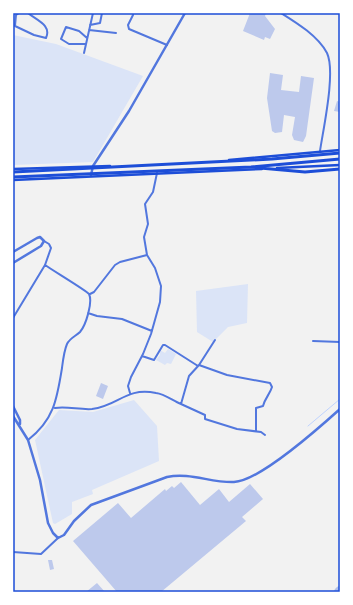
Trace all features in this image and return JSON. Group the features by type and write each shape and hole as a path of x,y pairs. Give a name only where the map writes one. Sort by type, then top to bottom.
{"main road":[{"path":"13,169 200,163 340,150"},
{"path":"13,172 272,159 340,153"},
{"path":"13,178 251,168 340,159"},
{"path":"13,178 90,177 340,165"},
{"path":"251,168 305,172 340,169"}],"street":[{"path":"19,13 16,15 14,26 34,35 46,38 48,31 46,26 28,13"},
{"path":"84,53 93,13"},
{"path":"90,25 100,23 102,13"},
{"path":"90,177 93,166 129,111 185,13"},
{"path":"281,13 301,25 327,53 331,77 320,151"},
{"path":"132,15 128,25 130,29 167,45"},
{"path":"86,44 69,44 61,39 66,27 79,31 87,38"},
{"path":"89,30 116,34"},
{"path":"130,393 128,386 131,377 142,356 152,331 158,310 161,286 155,268 147,255 144,237 148,224 145,204 153,192 158,174"},
{"path":"13,252 40,237 49,244 51,248 45,265 13,318"},
{"path":"13,263 41,246 44,241"},
{"path":"28,440 37,433 55,408 66,347 71,338 83,328 88,312 90,295 115,265 120,262 147,255"},
{"path":"45,265 66,280 85,289 90,295"},
{"path":"88,312 92,315 122,319 152,331"},
{"path":"181,404 189,376 199,366 215,340"},
{"path":"313,341 340,342"},
{"path":"142,356 154,360 163,345 165,345 199,366 227,375 270,384 272,388 271,392 266,398 263,406 256,408 256,431"},
{"path":"55,408 91,409 106,406 130,393 139,391 158,393 205,415 205,419 222,425 256,431 265,435"},
{"path":"13,406 20,420 20,424"},
{"path":"13,552 41,554 58,538 64,535 74,521 91,505 167,477 179,474 234,482 247,479 301,444 340,409"},
{"path":"13,416 20,424 28,440 40,480 48,523 53,533 58,538"}],"shaded area":[{"path":"13,35 56,44 143,76 93,162 13,165"},
{"path":"248,284 247,323 228,327 213,342 197,332 196,291"},
{"path":"168,349 176,354 171,364 167,363 165,365 156,360 160,355 160,350 165,353"},
{"path":"134,400 157,426 159,461 92,490 93,494 72,502 72,514 55,524 53,523 35,440 59,410 93,412"}],"building":[{"path":"250,13 266,13 265,16 275,29 270,39 265,37 264,40 243,31"},
{"path":"270,73 283,75 281,90 299,92 301,76 314,78 306,136 303,142 294,140 292,135 295,117 284,115 282,132 275,133 272,131 267,98"},
{"path":"337,101 340,102 340,112 334,111"},
{"path":"101,383 108,386 103,399 96,396"},
{"path":"181,482 200,505 219,489 229,502 250,484 263,499 242,517 246,521 161,592 117,592 73,541 118,503 131,518 165,489 166,491 172,486 174,488"},
{"path":"48,560 52,560 54,569 50,570"},
{"path":"97,583 105,592 86,592"}],"waterway":[{"path":"308,426 340,399"}]}
